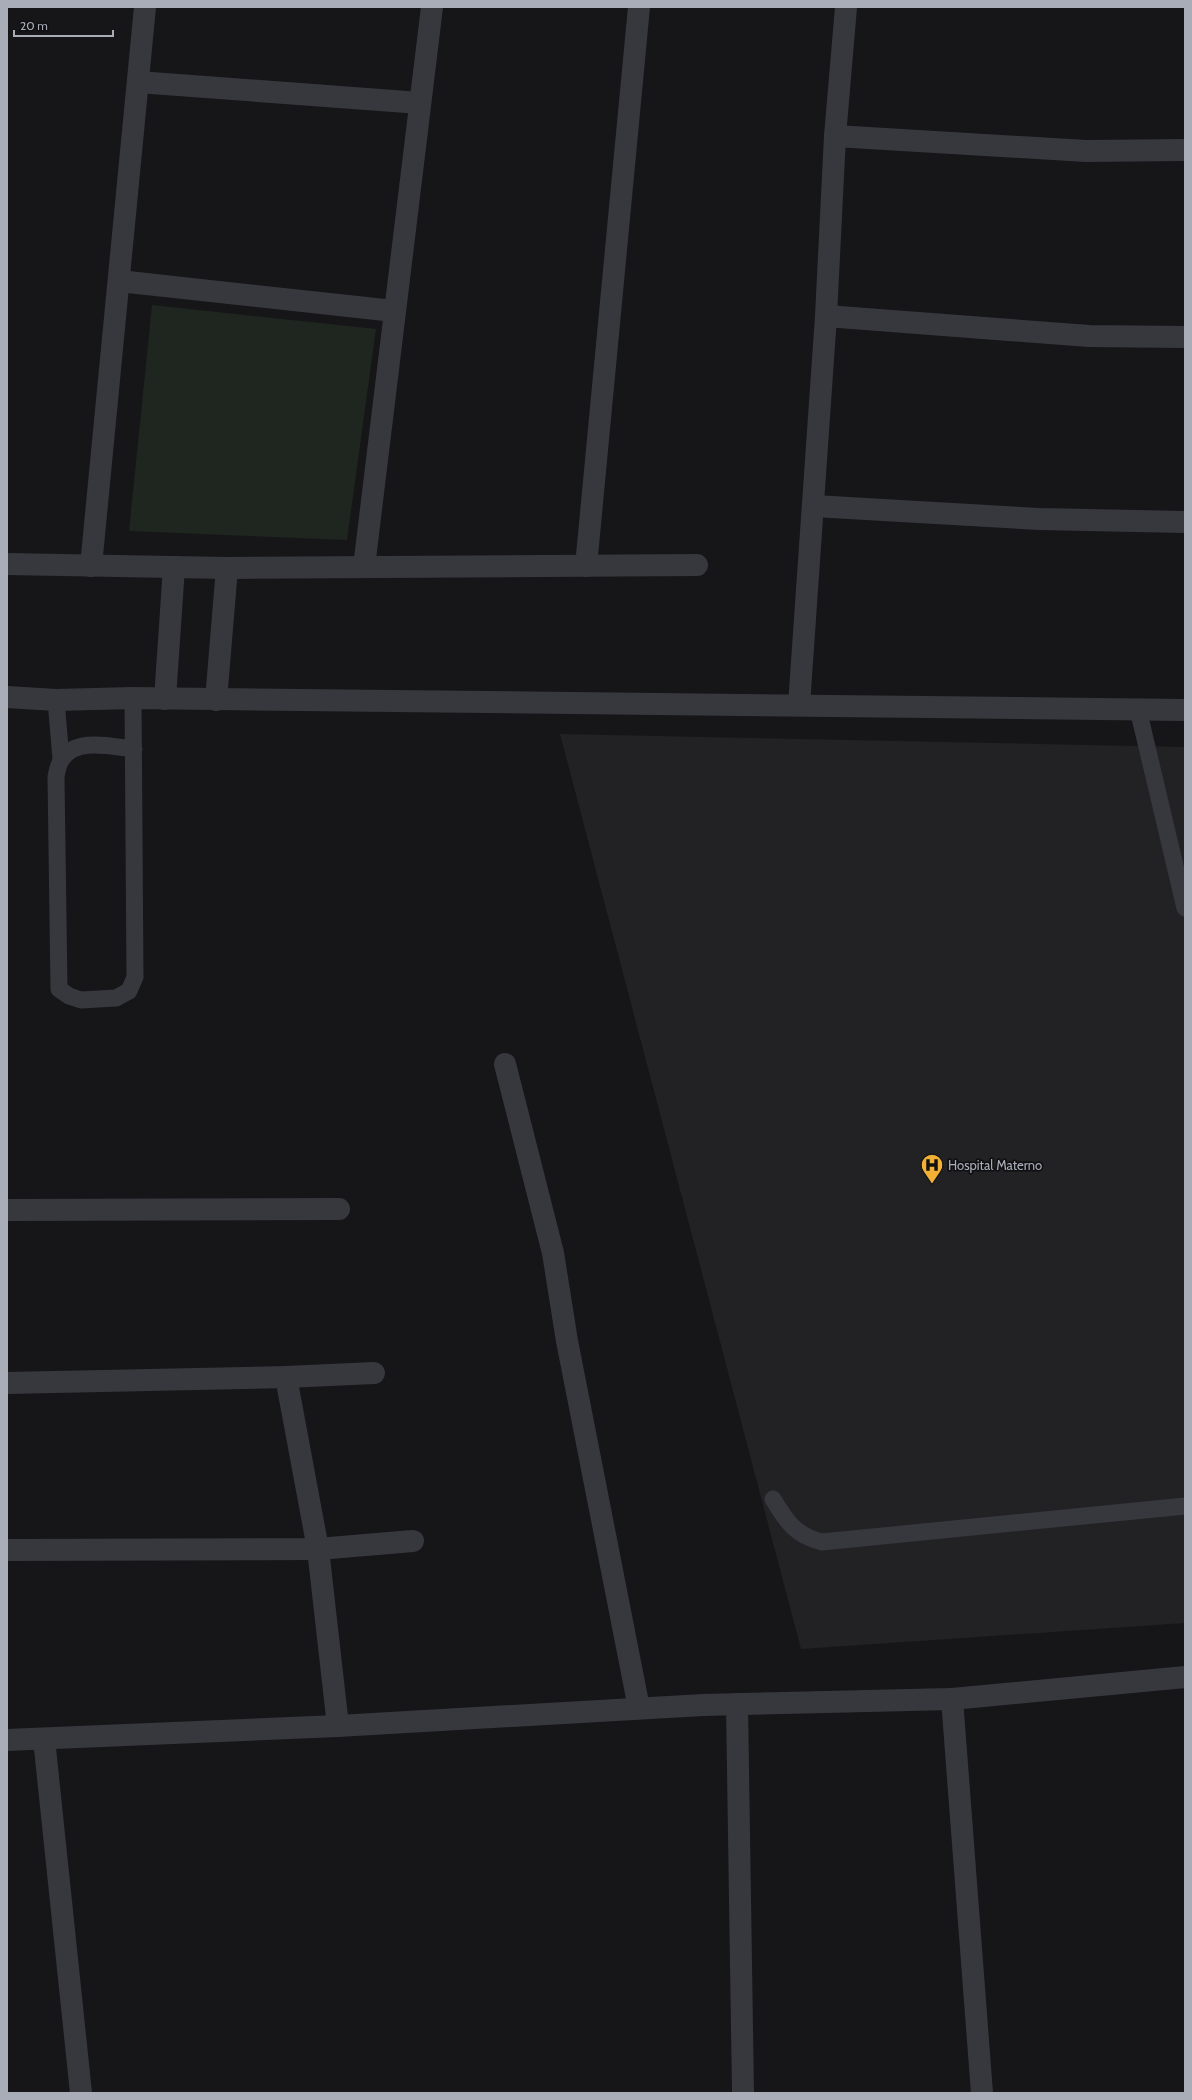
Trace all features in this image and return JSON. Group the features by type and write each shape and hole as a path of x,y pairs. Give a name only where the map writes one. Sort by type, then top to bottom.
{"street":[{"path":"90,566 145,7"},
{"path":"364,567 432,7"},
{"path":"586,566 639,7"},
{"path":"799,705 814,506 826,316 835,136 846,7"},
{"path":"138,82 420,103"},
{"path":"835,136 1086,151 1185,150"},
{"path":"119,281 394,311"},
{"path":"826,316 1089,336 1185,337"},
{"path":"814,506 1039,519 1185,522"},
{"path":"7,564 227,568 696,565"},
{"path":"165,699 174,567"},
{"path":"216,700 227,568"},
{"path":"7,697 56,700 133,698 1185,710"},
{"path":"505,1064 553,1253 567,1341 639,1708"},
{"path":"7,1210 339,1209"},
{"path":"7,1383 286,1377 374,1373"},
{"path":"286,1377 318,1550 338,1726"},
{"path":"7,1550 318,1550 413,1541"},
{"path":"7,1740 338,1726 639,1708 952,1699 1185,1677"},
{"path":"952,1699 982,2093"},
{"path":"737,1704 743,2093"},
{"path":"44,1739 81,2093"}],"lane":[{"path":"56,700 61,759 56,777 59,990 69,996 81,1000 116,998 129,990 136,977 133,698"},
{"path":"1138,709 1185,908"},
{"path":"61,759 73,749 92,745 134,749"},
{"path":"773,1499 787,1522 807,1539 822,1542 1185,1506"}],"shaded area":[{"path":"152,305 376,329 347,540 129,531"},
{"name":"Hospital Materno","path":"560,734 1185,747 1185,1623 801,1649"}],"place":[{"name":"Hospital Materno","path":"932,1184"}]}
